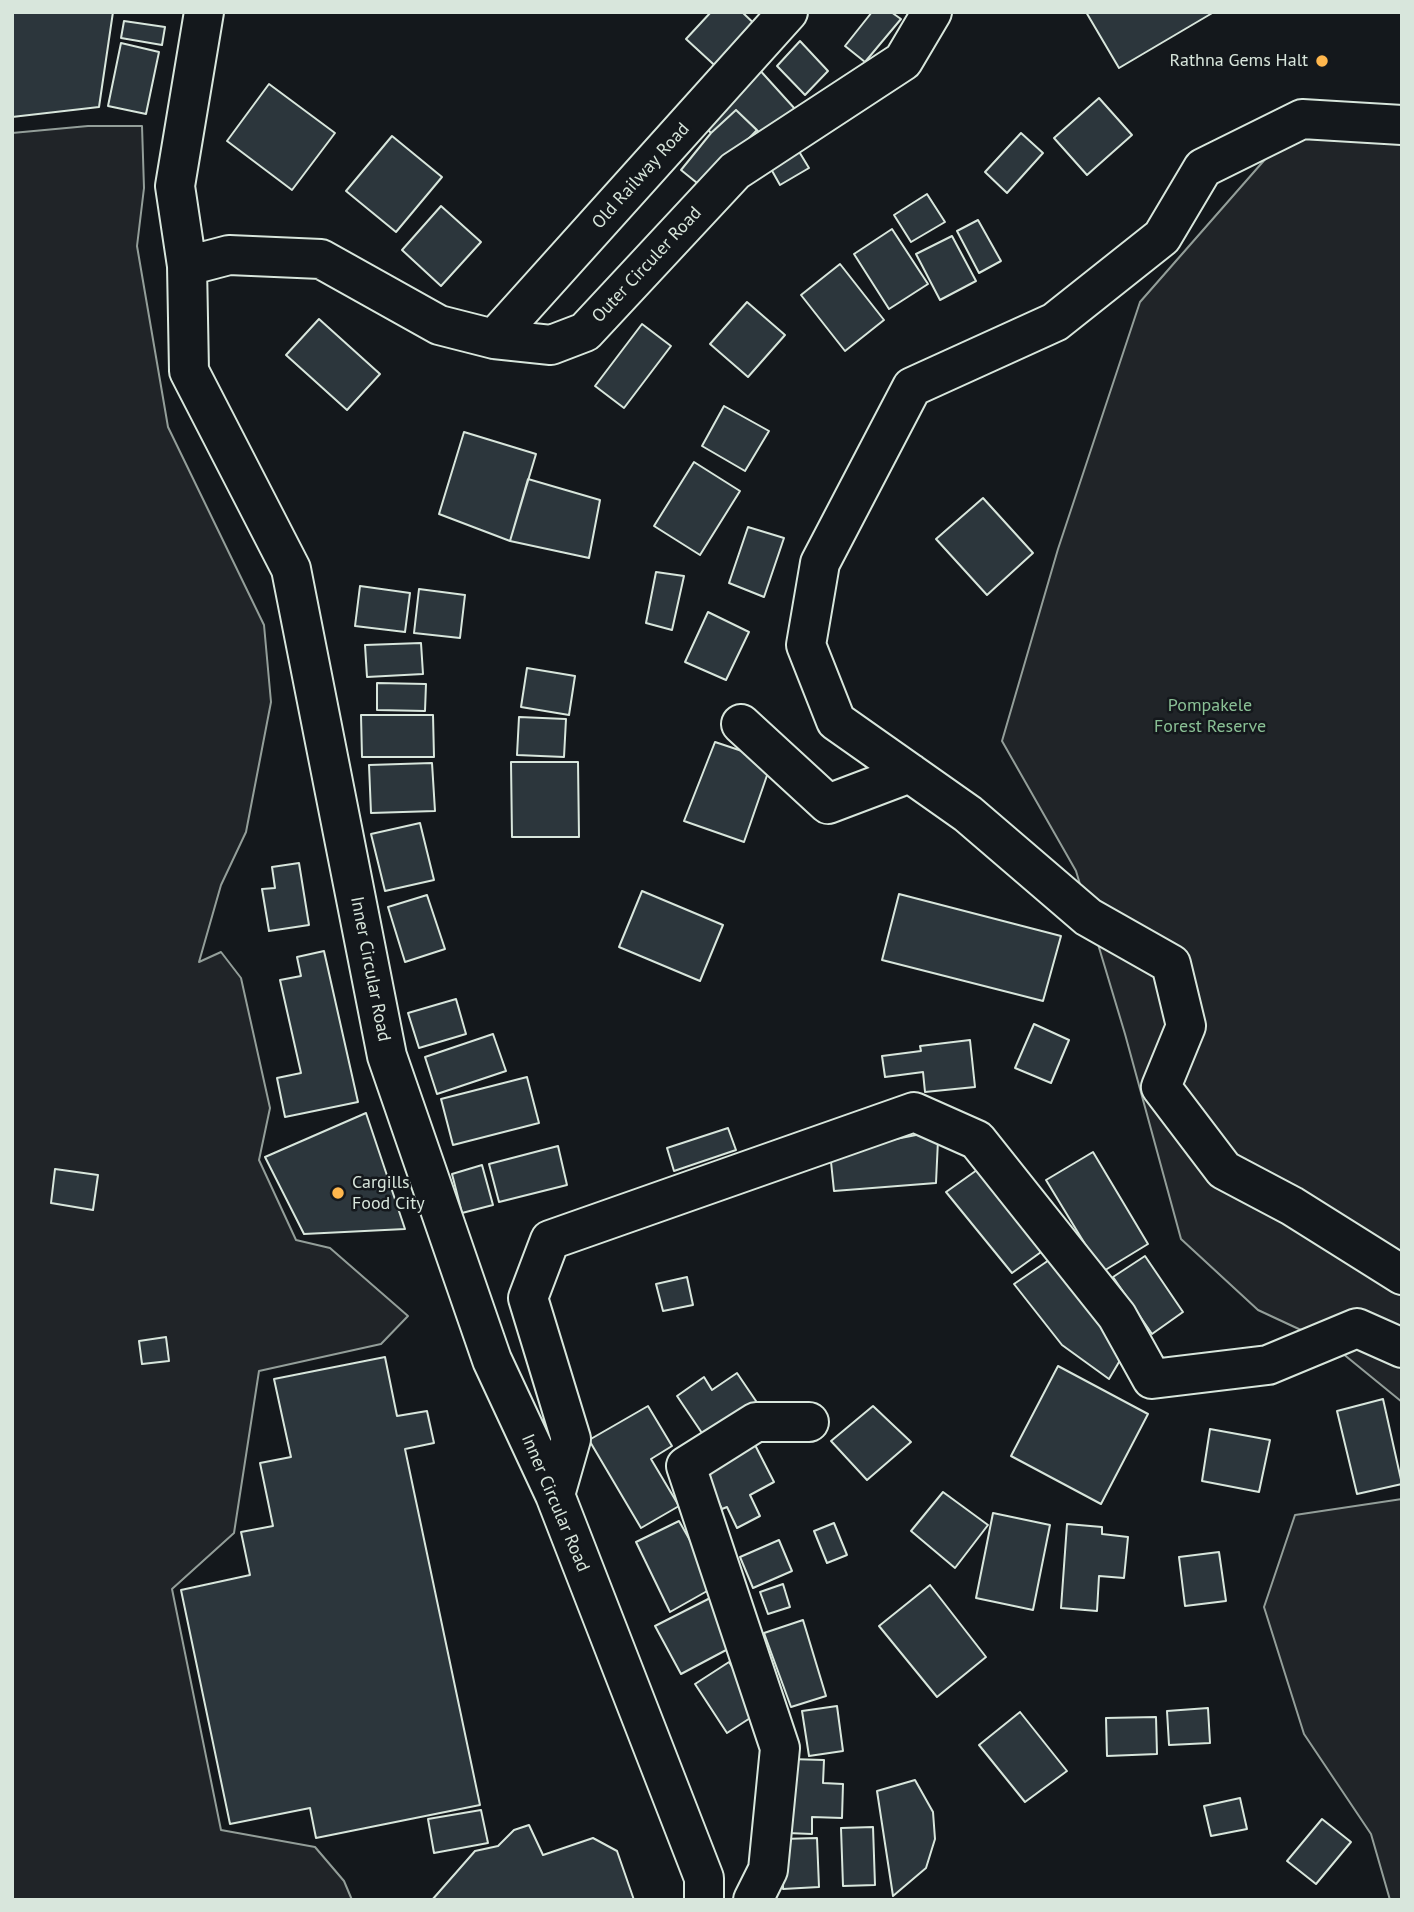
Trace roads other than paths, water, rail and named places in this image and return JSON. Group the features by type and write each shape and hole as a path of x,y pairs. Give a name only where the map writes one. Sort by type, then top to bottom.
{"street":[{"name":"Inner Circular Road","path":"204,12 175,186 187,266 189,371 291,569 387,1056 492,1360 555,1495 704,1878 704,1900"},
{"name":"Old Railway Road","path":"494,340 788,12"},
{"name":"Outer Circuler Road","path":"187,266 229,255 321,259 439,324 494,340 551,345 585,332 735,171 903,61 932,12"},
{"path":"1402,125 1302,119 1203,168 1162,237 1055,323 912,387 820,563 806,645 835,721 968,814 1088,917 1171,964 1186,1026 1161,1087 1224,1170 1292,1206 1402,1275"},
{"path":"741,724 828,804 910,773"},
{"path":"555,1495 571,1439 528,1298 550,1240 914,1112 977,1140 1117,1316 1152,1379 1268,1365 1357,1328 1402,1348"},
{"path":"753,1900 768,1870 780,1748 686,1466 755,1422 809,1422"}],"place":[{"name":"Rathna Gems Halt","path":"1322,61"},
{"name":"Cargills Food City","path":"338,1193"}],"park label":[{"name":"Pompakele Forest Reserve","path":"1210,716"}]}
